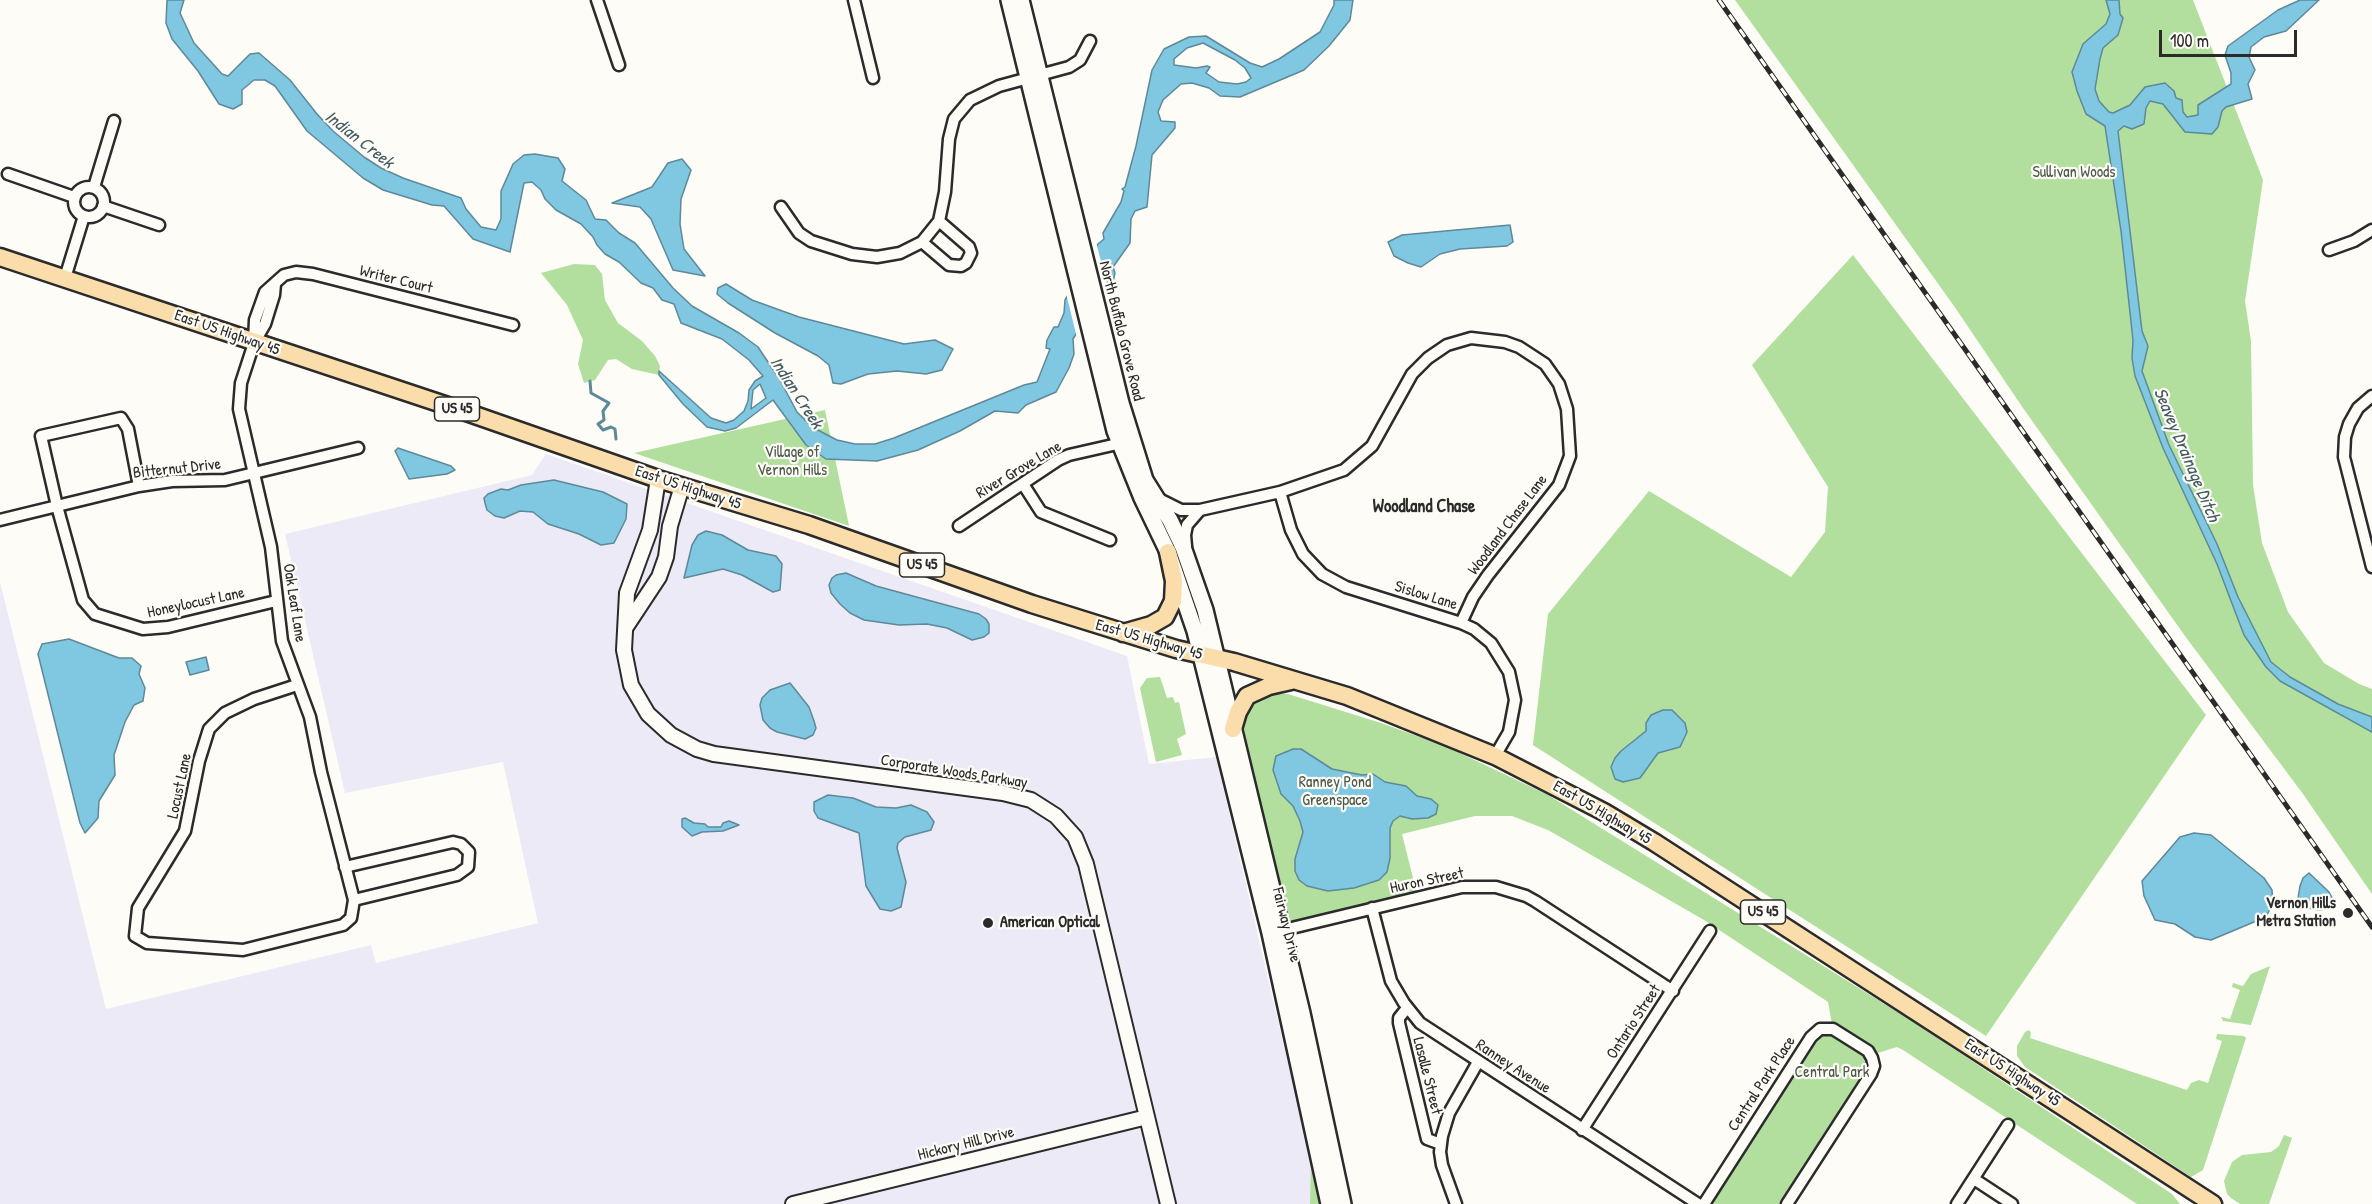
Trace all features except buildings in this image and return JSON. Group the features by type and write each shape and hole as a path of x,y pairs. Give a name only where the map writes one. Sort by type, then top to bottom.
{"main road":[{"name":"North Buffalo Grove Road","path":"1009,0 1034,77"},
{"name":"North Buffalo Grove Road","path":"1021,0 1034,77 1093,322 1126,443 1184,596 1201,655"},
{"name":"East US Highway 45","path":"0,257 469,413 658,479 809,525 1032,604 1123,633 1347,696 1495,756 1604,812 1654,842 2205,1203"},
{"name":"North Buffalo Grove Road","path":"1126,443 1152,494 1174,529 1199,594 1218,659"},
{"path":"1123,633 1165,617 1173,601 1174,581 1168,552"},
{"name":"Fairway Drive","path":"1201,655 1276,932 1302,1013 1343,1204"},
{"name":"Fairway Drive","path":"1218,659 1276,932 1329,1204"},
{"path":"1233,729 1238,712 1247,696 1269,686 1295,680"}],"street":[{"path":"597,0 619,65"},
{"path":"854,0 873,78"},
{"path":"781,207 799,233 811,241 852,254 877,257 900,254 922,242 939,221 945,192 949,139 954,119 970,100 999,86 1069,67 1080,60 1090,41"},
{"path":"94,187 114,121"},
{"path":"8,174 74,197"},
{"path":"94,187 103,196 103,206 94,216 84,216 76,211 74,197 80,189 94,187"},
{"path":"103,206 159,225"},
{"path":"65,278 84,216"},
{"path":"922,242 949,265 961,266 970,258 969,247 939,221"},
{"path":"2329,250 2354,241 2372,230"},
{"name":"Writer Court","path":"254,343 265,324 275,284 284,275 296,272 313,274 513,325"},
{"name":"Woodland Chase Lane","path":"1152,494 1165,504 1181,510 1200,510 1280,492 1344,470 1372,446 1412,374 1428,358 1447,345 1471,338 1505,342 1519,347 1545,364 1559,384 1567,409 1570,456 1559,486 1488,575 1473,597 1461,623"},
{"name":"Oak Leaf Lane","path":"254,343 241,383 239,409 271,547 282,641 310,717 354,900"},
{"path":"2372,396 2355,412 2345,437 2346,467 2372,567"},
{"name":"Honeylocust Lane","path":"139,486 128,429 121,418 41,436 57,506 83,600 95,614 143,629 168,627 276,600"},
{"name":"River Grove Lane","path":"959,526 1058,460 1069,455 1126,443"},
{"name":"Bitternut Drive","path":"0,520 139,486 172,481 225,480 358,448"},
{"name":"Corporate Woods Parkway","path":"658,479 650,530 627,592 624,650 627,670 637,696 656,722 671,735 691,746 714,754 1003,793 1031,800 1056,816 1075,837 1086,864 1168,1204"},
{"path":"1023,484 1041,512 1110,540"},
{"path":"625,629 659,577 666,557 670,526 682,486"},
{"name":"Sislow Lane","path":"1280,492 1291,530 1303,554 1322,574 1346,587 1461,623 1491,643 1502,658 1512,684 1515,700 1509,732 1495,756"},
{"path":"1199,594 1200,579 1186,547 1185,535 1187,525 1200,510"},
{"name":"Locust Lane","path":"297,684 225,712 209,729 199,761 186,831 138,908 135,936 147,943 243,950 343,924 351,918 354,900"},
{"path":"345,867 453,842 461,844 469,852 468,867 457,875 354,900"},
{"name":"Huron Street","path":"1276,932 1462,887 1496,887 1535,901 1672,991"},
{"name":"Ranney Avenue","path":"1372,908 1391,981 1407,1008 1430,1030 1698,1204"},
{"name":"Ontario Street","path":"1582,1130 1710,931"},
{"name":"Lasalle Street","path":"1407,1008 1399,1018 1399,1023 1427,1138 1441,1144"},
{"name":"Central Park Place","path":"1704,1204 1811,1037 1820,1029 1833,1029 1868,1051 1874,1066 1787,1204"},
{"name":"Lasalle Street","path":"1456,1204 1442,1165 1441,1144 1449,1113 1478,1062"},
{"name":"Hickory Hill Drive","path":"793,1204 1147,1117"},
{"path":"1957,1204 2008,1125"},
{"path":"1974,1179 2012,1204"}],"shaded area":[{"path":"546,454 1127,656 1149,764 1216,757 1321,1204 0,1204 0,582 106,1009 371,945 376,963 538,923 503,762 345,793 285,534 532,475"}],"green space":[{"name":"Sullivan Woods","path":"1735,0 2193,0 2263,180 2245,301 2251,341 2253,485 2262,543 2288,612 2324,663 2372,689 2372,894 2303,794 2185,636 2023,408 1954,306"},
{"path":"1853,255 2206,715 1986,1036 1533,745 1548,614 1649,491 1791,577 1825,532 1828,487 1752,365"},
{"path":"574,264 595,265 602,274 605,300 618,323 642,341 655,356 660,366 659,375 632,369 616,359 608,360 595,380 584,383 578,364 583,340 567,305 541,273"},
{"name":"Village of Vernon Hills","path":"825,410 849,526 634,453"},
{"path":"1160,677 1167,698 1173,697 1175,703 1179,702 1186,734 1177,739 1182,755 1156,762 1140,688 1147,678"},
{"name":"Ranney Pond Greenspace","path":"1271,693 1288,694 1445,746 1548,795 1912,1021 2172,1194 2180,1204 2137,1204 1903,1050 1897,1047 1878,1053 1832,1024 1828,1002 1704,920 1548,830 1512,816 1475,816 1402,834 1417,894 1289,922 1283,916 1242,725 1247,707 1257,698"},
{"path":"2270,966 2251,1025 2223,1021 2221,1017 2230,1019 2240,990 2232,987 2233,983 2243,986 2251,974"},
{"path":"2029,1030 2030,1038 2187,1090 2191,1083 2199,1080 2208,1083 2222,1041 2216,1039 2217,1034 2244,1036 2246,1038 2203,1170 2191,1177 2025,1067 2017,1056 2017,1046 2025,1032"},
{"name":"Central Park","path":"1825,1034 1836,1036 1867,1057 1871,1068 1784,1204 1713,1204 1819,1038"},
{"path":"2284,1135 2292,1138 2269,1204 2240,1204 2231,1198 2227,1194 2224,1181 2232,1162 2242,1155 2271,1152 2279,1146"},
{"path":"1311,1168 1319,1204 1310,1204"}],"water":[{"name":"Indian Creek","path":"167,0 184,0 180,13 194,43 222,74 228,76 250,54 259,53 290,80 333,131 364,157 403,178 461,198 466,209 481,227 496,230 501,219 501,191 513,164 524,155 535,154 558,158 565,169 562,181 586,200 595,219 606,220 619,233 635,243 673,288 692,306 739,333 758,347 780,380 797,412 812,427 837,440 855,444 875,444 1024,385 1037,382 1050,349 1046,348 1047,340 1054,327 1058,327 1064,313 1065,300 1098,244 1104,239 1103,233 1121,202 1124,191 1122,189 1125,187 1136,146 1152,70 1164,49 1189,37 1206,36 1250,63 1262,67 1279,59 1320,32 1334,5 1334,0 1353,0 1350,20 1329,46 1304,70 1240,97 1220,96 1209,88 1192,83 1181,84 1163,100 1158,112 1161,121 1175,122 1175,128 1152,155 1147,207 1135,211 1131,219 1130,243 1113,267 1115,273 1113,282 1109,281 1073,339 1074,354 1056,392 1026,405 1018,413 995,411 960,431 918,450 877,461 826,459 806,445 773,400 736,428 725,431 707,427 683,404 659,375 659,371 711,418 726,423 734,420 744,411 749,390 755,381 763,376 749,360 722,339 681,323 674,304 662,300 653,288 641,283 619,262 605,254 581,224 556,210 532,182 524,183 510,252 473,239 444,206 432,205 383,190 363,178 307,131 275,86 265,80 254,80 242,90 242,104 233,109 219,104 198,71 172,39 166,23","holes":["1203,43 1235,60 1245,68 1251,78 1237,84 1219,82 1206,73 1210,67 1174,65 1174,59 1187,48","760,384 766,398 751,409 753,390"]},
{"path":"2106,0 2119,0 2120,14 2123,18 2118,35 2103,48 2095,89 2099,101 2109,112 2113,113 2130,105 2145,87 2165,83 2174,91 2176,98 2182,100 2183,112 2187,117 2198,115 2198,105 2231,84 2231,73 2225,55 2228,46 2278,10 2300,0 2319,0 2286,31 2264,37 2251,47 2249,57 2255,70 2248,84 2252,99 2226,107 2222,111 2218,127 2212,134 2185,132 2163,104 2150,101 2146,108 2144,124 2132,129 2124,126 2118,131 2142,331 2148,346 2142,371 2169,445 2217,544 2238,597 2271,662 2290,677 2338,704 2372,717 2372,732 2280,681 2266,667 2244,635 2217,564 2163,448 2135,376 2121,231 2105,126 2086,114 2072,72 2083,44 2106,24 2110,14"},
{"path":"682,159 691,170 681,199 680,224 684,249 705,276 673,270 651,219 640,207 612,203 652,187 668,163"},
{"path":"1510,225 1513,242 1507,246 1460,249 1440,254 1421,267 1394,256 1388,242 1402,235"},
{"path":"726,284 752,300 799,317 904,344 935,340 953,349 942,370 926,374 897,371 868,374 841,384 833,383 829,365 818,356 775,333 717,294 718,288"},
{"path":"398,448 451,466 455,470 447,474 409,479 395,451"},
{"path":"554,480 603,492 627,504 626,519 614,543 601,545 579,534 548,524 533,512 520,511 504,518 495,516 487,510 484,498 488,494 501,489 508,490 521,485"},
{"path":"706,531 722,535 748,550 776,556 782,564 780,590 773,592 742,575 723,569 684,578 692,545 698,535"},
{"path":"846,573 876,586 979,614 989,624 989,633 972,640 947,628 927,624 899,625 864,620 850,613 831,593 829,585 832,578"},
{"path":"69,639 119,658 132,658 141,666 139,674 145,688 143,701 134,705 125,722 114,755 115,775 99,801 98,818 85,833 80,823 38,654 42,644"},
{"path":"206,657 209,670 190,675 186,662"},
{"path":"790,683 809,707 816,728 813,735 805,739 777,732 763,720 760,705 762,698 770,690"},
{"path":"1663,710 1672,710 1685,723 1687,732 1680,747 1658,753 1640,778 1623,782 1615,779 1611,767 1615,758 1646,731 1646,723 1651,715"},
{"path":"1293,749 1301,749 1332,769 1362,775 1373,774 1385,782 1406,786 1417,796 1431,799 1438,805 1436,814 1428,818 1412,819 1400,816 1393,821 1390,828 1390,858 1387,872 1379,880 1354,888 1328,891 1307,886 1299,880 1295,871 1295,859 1303,832 1300,821 1293,806 1281,794 1273,770 1276,756"},
{"path":"828,795 853,798 876,807 896,808 911,805 927,812 934,822 931,830 905,837 898,843 897,848 906,882 901,907 891,911 880,909 866,886 859,833 818,818 814,811 814,802"},
{"path":"685,818 708,827 721,827 723,823 729,821 739,825 723,831 702,832 692,836 682,827 682,819"},
{"path":"2194,833 2211,835 2264,878 2272,890 2273,903 2266,917 2211,940 2195,937 2175,924 2155,920 2144,896 2142,881 2180,837"},
{"path":"2309,873 2329,892 2335,903 2334,907 2320,910 2300,907 2297,904 2303,878"}],"pier":[{"path":"1096,242 1108,288 1077,338 1066,293"}],"waterway":[{"path":"590,381 591,393 609,403 603,411 604,420 598,424 603,430 611,427 615,429 616,439"}],"railway":[{"path":"1719,0 2372,927"}],"place":[{"name":"Vernon Hills Metra Station","path":"2348,913"},
{"name":"American Optical","path":"988,923"}],"district":[{"name":"Woodland Chase","path":"1424,507"}],"water label":[{"name":"Seavey Drainage Ditch","path":"2186,455"}]}
